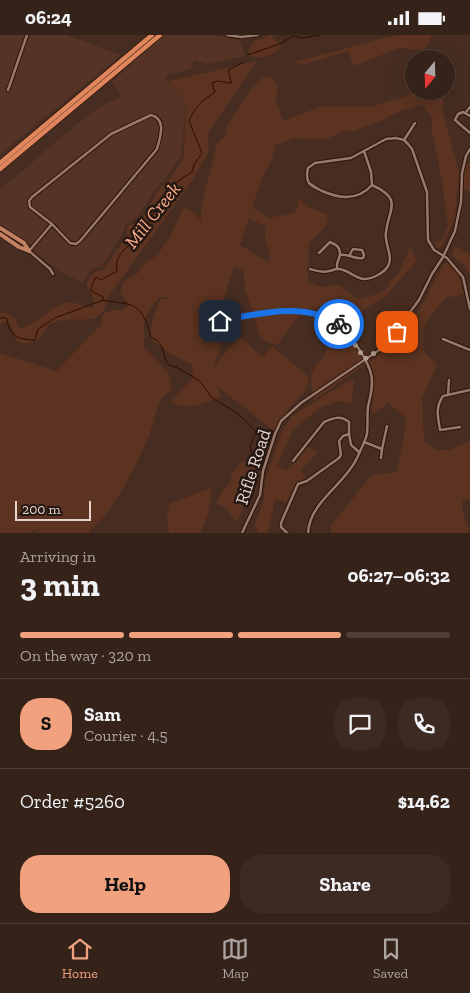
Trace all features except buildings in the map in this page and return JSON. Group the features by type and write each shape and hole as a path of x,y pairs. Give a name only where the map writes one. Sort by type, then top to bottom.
{"highway":[{"path":"0,163 152,35"},
{"path":"0,169 160,35"}],"main road":[{"path":"0,228 24,243 29,251"},
{"path":"0,234 19,247 29,251"}],"street":[{"path":"8,90 27,35"},
{"path":"227,35 241,37 258,35"},
{"path":"470,107 466,112 458,114 455,120 470,133"},
{"path":"466,112 470,115"},
{"path":"151,115 161,122 157,149 80,241 76,244 70,243 52,224 30,207 29,201 32,197 111,134 151,115"},
{"path":"404,140 415,123"},
{"path":"364,151 371,171 372,185 369,189 355,197 340,197 316,188 308,182 308,167 315,163 351,158 386,139 396,138 404,140 412,149 427,193 428,240 434,250 456,267 463,277 470,309"},
{"name":"Rifle Road","path":"242,533 260,495 263,471 281,421 301,403 385,346 419,301 432,274 444,257 455,231 461,202 462,173 466,156 470,149"},
{"path":"310,269 323,272 337,269 344,270 361,279 368,279 382,273 391,255 385,233 391,214 391,201 384,191 372,185"},
{"path":"52,224 29,251 50,269 53,274"},
{"path":"319,253 330,242 340,249 337,269"},
{"path":"340,255 344,254 349,256 359,259 363,258 364,255 362,250 357,248 353,249 349,256"},
{"path":"220,321 273,311 315,313 343,327 365,359 371,373 372,382 368,408 367,435 364,443 350,470 328,493 312,516 307,533"},
{"path":"443,339 470,351"},
{"path":"448,395 449,380"},
{"path":"460,427 440,430 437,411 438,403 443,396 470,390"},
{"path":"293,461 324,423 337,417 349,422 351,445 359,452"},
{"path":"381,458 387,426"},
{"path":"287,533 281,527 281,523 295,488 339,458 340,438 349,434"},
{"path":"364,443 382,449"}],"shaded area":[{"path":"0,35 66,35 121,55 0,154"},
{"path":"163,35 213,35 240,40 245,56 207,64 194,60 191,69 164,76 186,102 181,156 153,192 138,217 125,225 122,234 101,267 91,269 82,283 60,271 33,250 26,241 0,225 0,190 82,120 105,104 122,97 112,82"},
{"path":"269,35 281,47 267,56 260,58 251,56 248,51 254,41"},
{"path":"396,35 432,35 424,50 400,48 354,66 348,51 302,65 294,62"},
{"path":"257,61 208,133 209,151 192,181 108,297 102,313 92,319 56,322 48,325 37,340 28,343 18,342 10,324 5,321 0,325 0,313 13,316 19,328 29,325 65,303 75,303 92,308 95,300 86,285 92,274 103,270 126,237 128,226 141,220 158,191 172,176 184,157 186,102 169,81"},
{"path":"271,76 278,85 276,100 283,121 320,107 371,107 405,97 405,100 443,100 442,109 459,172 455,218 442,246 438,248 433,242 441,241 448,226 442,181 432,131 432,117 422,104 400,111 377,123 353,131 344,131 327,139 295,138 275,145 272,159 261,180 240,245 269,263 270,254 265,239 266,226 249,219 253,207 269,218 294,213 298,207 298,199 309,207 328,215 326,226 309,243 308,282 322,287 339,285 358,299 378,294 388,288 390,281 399,273 410,247 417,260 387,295 345,322 344,325 370,361 314,400 311,376 323,357 329,337 328,326 321,306 301,313 277,345 267,342 261,338 245,289 243,270 234,267 223,301 229,312 229,320 213,368 239,336 263,357 272,346 309,377 305,391 290,407 274,431 217,386 222,397 196,405 182,406 171,401 192,379 193,365 169,353 151,339 154,313 161,299 171,297 160,297 146,318 143,346 168,372 172,389 163,397 159,404 146,443 115,501 106,514 89,530 92,533 34,533 42,527 30,533 0,533 0,353 56,371 104,322 101,321 104,313 122,310 129,304 120,293 124,281 137,274 142,266 158,254 170,237 184,207 196,214 201,221 202,202 216,145 225,136 228,124 252,88 262,78"},
{"path":"464,164 470,164 470,191 462,190"},
{"path":"454,245 470,254 470,276 465,266 453,256"},
{"path":"447,262 457,272 464,294 446,298 430,316 423,330 423,350 437,365 422,398 424,441 436,450 449,450 470,441 470,500 463,499 462,509 470,533 331,533 331,525 372,475 397,472 407,419 388,403 372,415 373,383 370,363 414,316 426,298 441,268"},
{"path":"352,379 354,383 351,404 340,401 319,408 293,430 277,465 286,471 309,447 317,453 300,471 307,478 294,486 286,503 275,500 268,533 258,533 257,528 254,527 263,502 266,478 282,432 292,416"},
{"path":"241,462 250,463 255,469 248,495 236,521 225,507 216,504 222,492 230,483 231,475"},
{"path":"212,488 208,515 200,533 169,533 167,517 170,503"}],"waterway":[{"name":"Mill Creek","path":"248,55 282,43 293,36 302,38 320,35"},
{"name":"Mill Creek","path":"99,302 103,300 103,297 91,291 96,277 101,280 117,271 118,259 121,254 145,228 165,193 192,172 202,153 189,121 194,111 202,101 215,92 212,83 217,81 231,83 228,70 244,62"},
{"path":"103,300 127,304 137,308 144,316 151,337 161,346 169,365 200,381 212,398 234,411 248,423 256,432 250,446 252,454 250,463"},
{"name":"Mill Creek","path":"0,319 2,317 7,319 10,329 16,336 35,340 38,329 55,318 98,302"}],"way so far":[{"path":"339,324 365,359 385,346 397,332"}],"route":[{"path":"220,321 273,311 290,311 315,313 339,324"}]}
